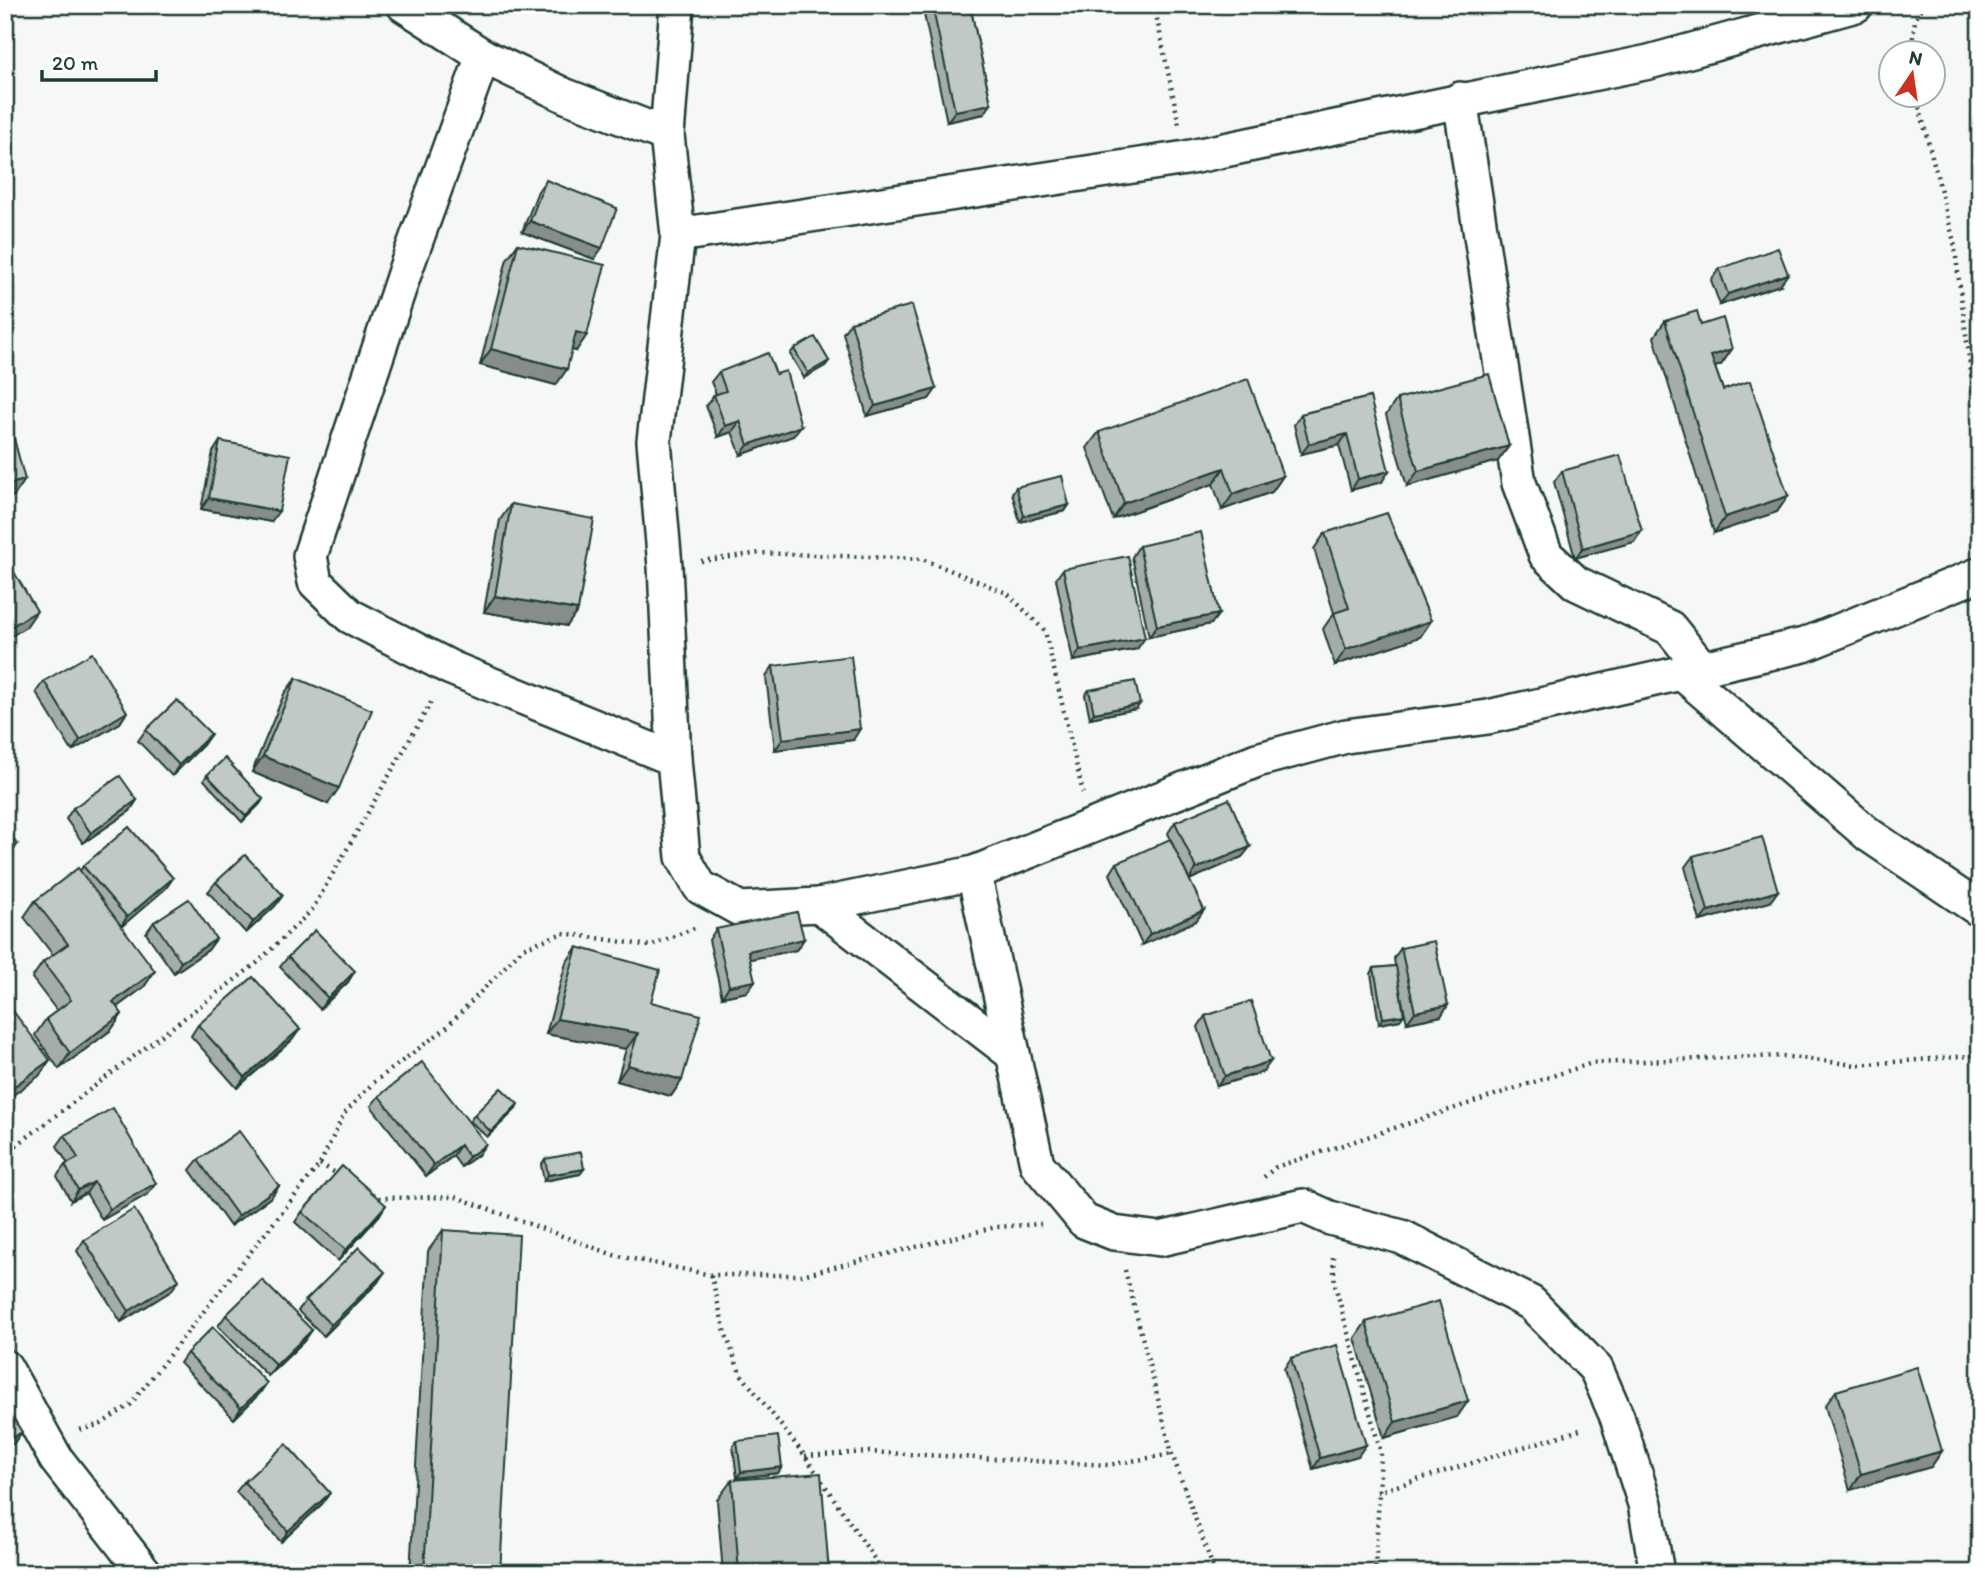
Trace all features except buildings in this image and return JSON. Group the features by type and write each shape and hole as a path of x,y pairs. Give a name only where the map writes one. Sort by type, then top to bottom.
{"street":[{"path":"404,5 483,57 566,96 667,135"},
{"path":"677,5 667,135 678,235 654,441 665,566 674,759 683,857 699,887 740,909 819,905 974,873 1256,760 1334,739 1488,717 1804,645 1980,574"},
{"path":"678,235 1186,159 1460,99 1649,62 1856,5"},
{"path":"483,57 406,268 310,556 315,582 351,616 451,668 674,759"},
{"path":"1460,99 1520,483 1546,555 1576,583 1670,628 1693,671 1869,835 1980,910"},
{"path":"974,873 1010,1052 1037,1164 1084,1221 1114,1233 1160,1239 1303,1206 1331,1218 1402,1237 1531,1303 1597,1368 1617,1417 1645,1504 1657,1573"},
{"path":"819,905 1010,1052"},
{"path":"5,1367 56,1459 143,1572"}],"path":[{"path":"1154,5 1186,159"},
{"path":"1913,38 1915,21 1922,5"},
{"path":"1920,108 1954,242 1980,442"},
{"path":"665,566 760,552 922,559 1007,593 1045,631 1091,826"},
{"path":"5,1154 257,963 312,910 451,668"},
{"path":"45,1439 101,1424 130,1405 320,1164 344,1114 373,1083 446,1028 523,948 563,933 650,946 740,909"},
{"path":"1256,1184 1276,1167 1592,1063 1782,1056 1856,1065 1980,1055"},
{"path":"320,1164 343,1177"},
{"path":"367,1191 378,1198 456,1197 614,1255 711,1275 802,1275 996,1227 1084,1221"},
{"path":"1331,1218 1335,1286 1381,1453 1375,1573"},
{"path":"1114,1233 1171,1454 1215,1573"},
{"path":"711,1275 725,1332 740,1373 805,1456 884,1573"},
{"path":"1377,1492 1530,1448 1617,1417"},
{"path":"805,1456 869,1452 1108,1465 1171,1454"}]}
